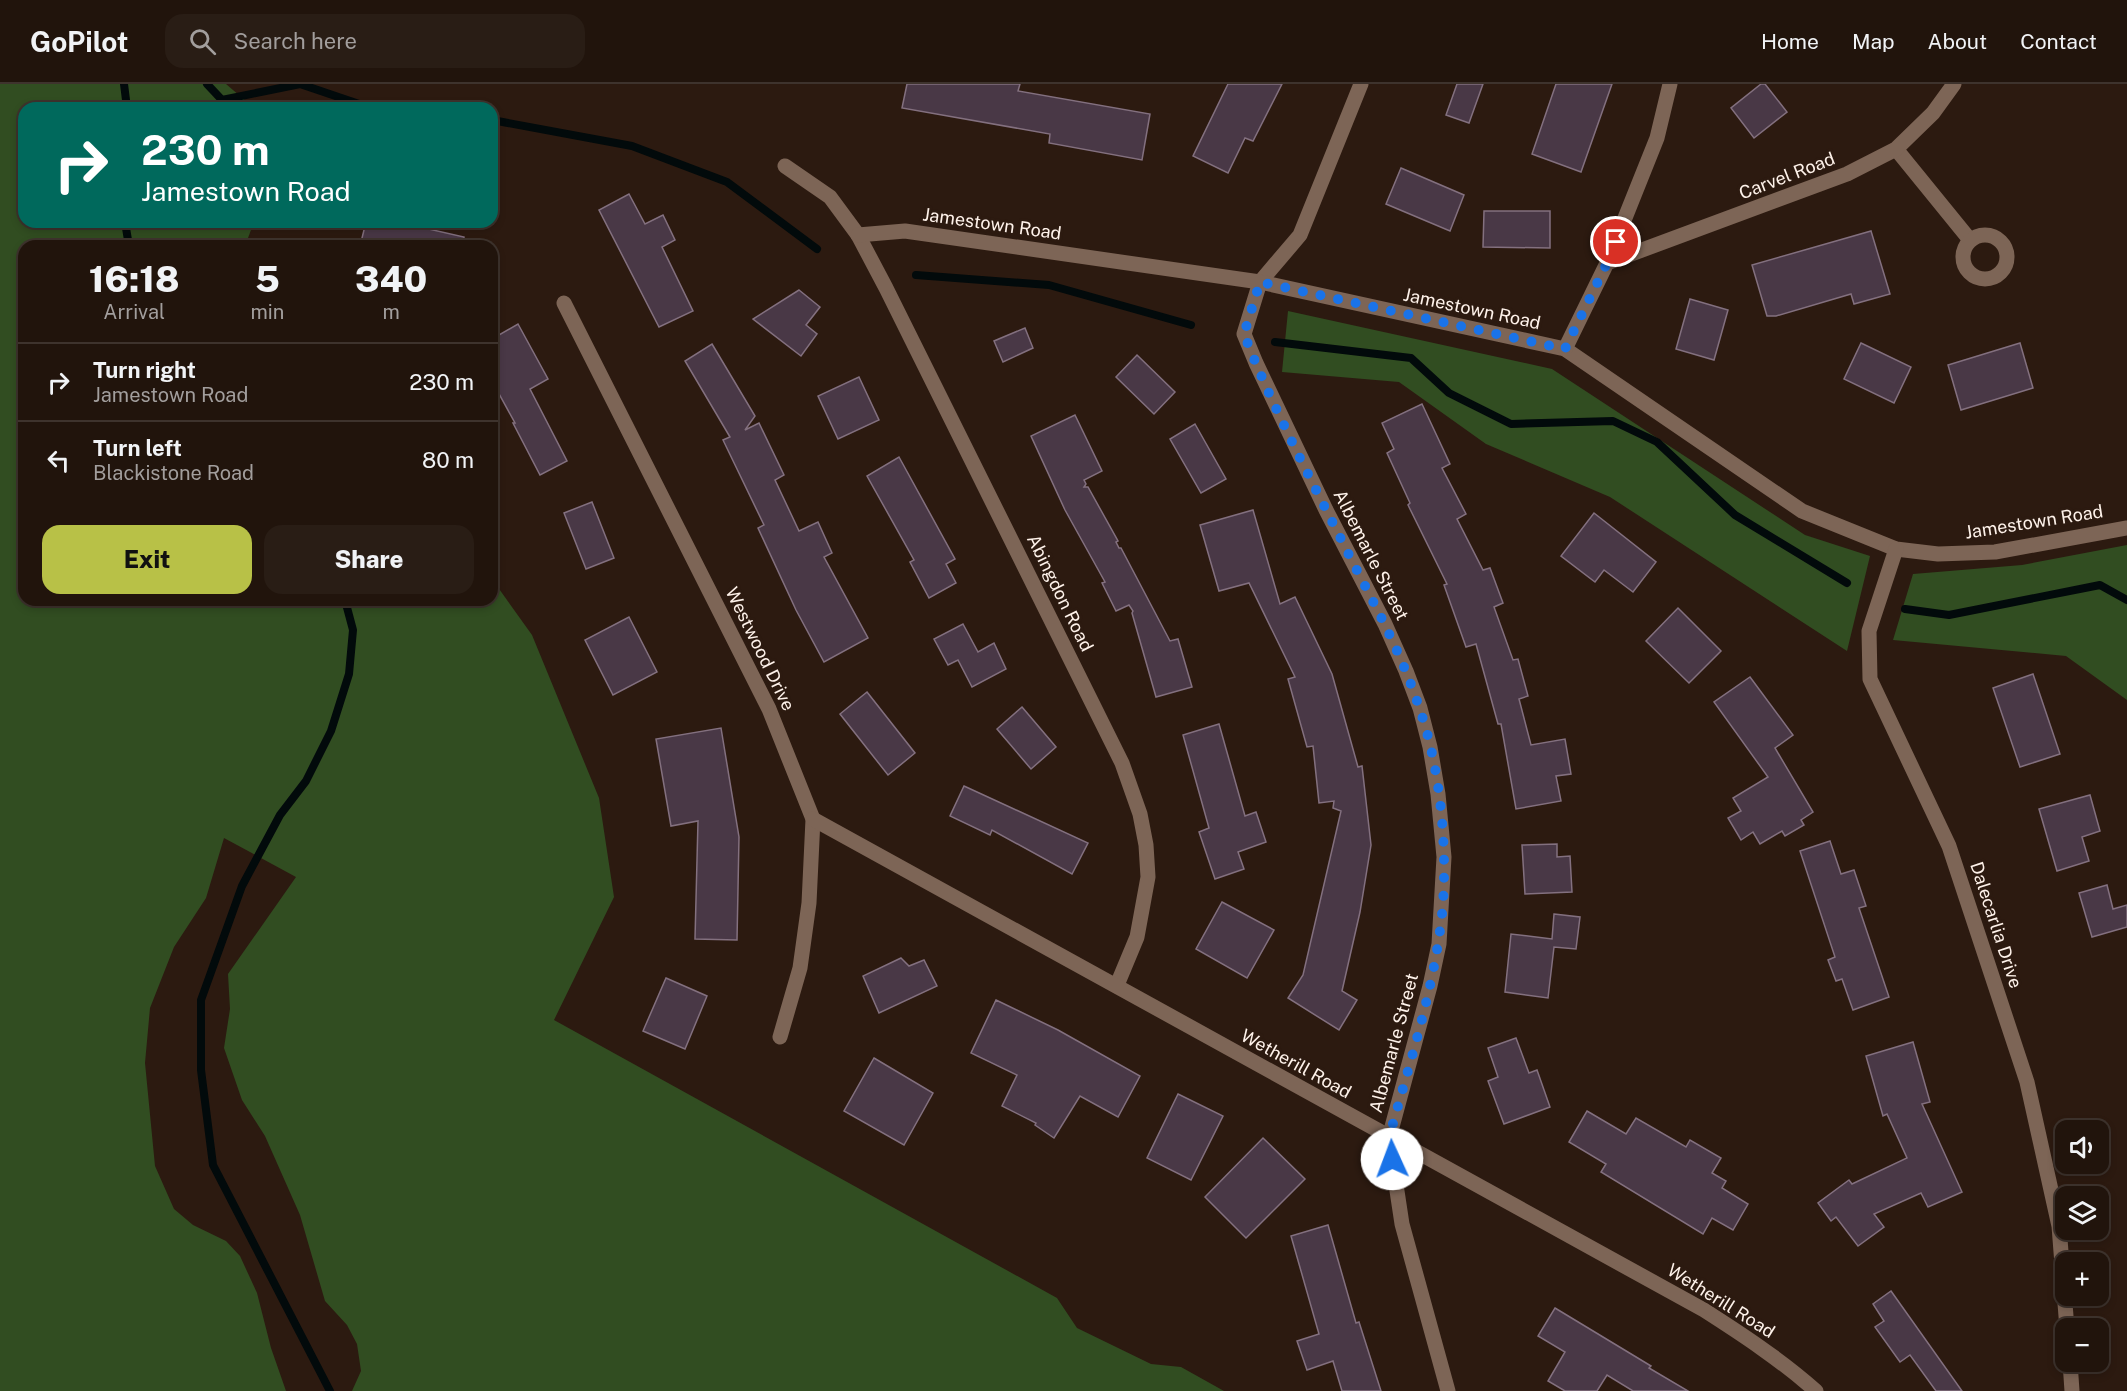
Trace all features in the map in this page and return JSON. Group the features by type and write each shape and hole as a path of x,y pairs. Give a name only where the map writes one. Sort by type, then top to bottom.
{"street":[{"name":"Albemarle Street","path":"1361,84 1300,235 1260,282 1244,334 1261,374 1406,670 1420,708 1430,747 1438,794 1444,857 1439,944 1389,1138 1401,1224 1448,1391"},
{"path":"1565,349 1607,263 1657,138 1670,84"},
{"name":"Carvel Road","path":"1607,263 1847,174 1896,149 1933,113 1954,84"},
{"path":"1896,149 1970,240"},
{"path":"785,166 830,197 858,235"},
{"name":"Jamestown Road","path":"858,235 905,231 1260,282 1565,349 1802,511 1896,549 1938,554 1995,552 2127,528"},
{"name":"Abingdon Road","path":"858,235 1122,763 1140,814 1146,845 1148,877 1137,938 1117,985"},
{"name":"Westwood Drive","path":"564,303 770,709 813,819 809,903 800,968 780,1037"},
{"name":"Dalecarlia Drive","path":"1896,549 1869,631 1870,679 1949,846 2027,1082 2060,1226 2066,1318"},
{"name":"Wetherill Road","path":"813,819 1704,1310 1755,1343 1816,1391"},
{"path":"2071,1372 2072,1391"}],"green space":[{"path":"0,84 226,84 247,102 18,102 18,228 252,228 247,240 18,240 18,606 498,606 498,587 532,635 599,798 614,897 554,1020 1057,1298 1077,1328 1151,1364 1181,1367 1224,1391 352,1391 361,1371 357,1344 347,1325 325,1301 300,1215 265,1136 242,1100 224,1048 230,1009 228,974 296,877 224,838 206,898 174,947 150,1008 145,1063 155,1166 174,1209 193,1225 226,1241 240,1256 257,1293 271,1348 286,1391 0,1391"},
{"path":"1288,311 1552,369 1805,535 1870,556 1847,651 1610,497 1486,444 1399,382 1282,372"},
{"path":"2127,545 2127,700 2066,656 1893,640 1913,574 2022,565"}],"building":[{"path":"907,84 1020,84 1018,91 1150,114 1142,160 1049,143 1050,134 902,108"},
{"path":"1228,84 1282,84 1253,141 1245,138 1228,173 1193,156"},
{"path":"1457,84 1483,84 1469,123 1446,115"},
{"path":"1556,84 1612,84 1581,172 1532,154"},
{"path":"1761,84 1765,84 1787,112 1754,138 1731,108"},
{"path":"1401,168 1464,195 1450,231 1386,204"},
{"path":"629,194 645,224 663,215 675,240 662,247 693,311 659,327 599,210"},
{"path":"1484,211 1550,211 1550,248 1483,247"},
{"path":"364,228 424,228 464,237 464,240 362,240"},
{"path":"1871,231 1890,294 1854,304 1851,294 1776,316 1767,316 1752,265"},
{"path":"799,290 820,307 806,325 817,334 801,356 753,319"},
{"path":"1690,299 1728,310 1714,360 1676,349"},
{"path":"518,324 548,379 530,389 567,461 540,475 498,392 498,336"},
{"path":"1025,328 1033,348 1003,362 994,341"},
{"path":"1861,343 1911,367 1894,403 1844,379"},
{"path":"2020,343 2033,388 1961,410 1948,365"},
{"path":"712,344 755,416 745,430 759,423 784,475 775,480 799,531 818,522 832,553 824,557 868,638 824,662 796,610 758,528 764,525 723,440 730,437 685,361"},
{"path":"1137,355 1175,392 1154,414 1116,377"},
{"path":"859,377 879,420 838,439 818,396"},
{"path":"1422,404 1450,464 1442,468 1466,514 1457,519 1483,570 1490,568 1503,603 1494,607 1513,660 1518,659 1528,696 1519,699 1531,745 1565,739 1571,774 1556,776 1561,801 1516,809 1501,724 1498,724 1476,644 1466,647 1444,585 1447,584 1408,505 1410,503 1387,453 1394,449 1382,423"},
{"path":"1075,415 1102,471 1084,480 1086,484 1084,487 1088,487 1170,641 1178,639 1192,687 1156,697 1133,611 1129,605 1116,611 1102,583 1105,582 1065,510 1031,436"},
{"path":"1195,424 1226,479 1201,493 1170,439"},
{"path":"899,457 955,559 946,564 956,583 929,598 910,562 914,560 867,476"},
{"path":"592,502 614,558 586,569 564,513"},
{"path":"1253,510 1280,604 1295,597 1332,674 1358,767 1362,766 1371,845 1360,912 1342,991 1357,1000 1339,1030 1288,998 1303,975 1341,811 1333,808 1334,801 1319,803 1313,746 1307,747 1288,679 1295,677 1249,583 1219,591 1200,525"},
{"path":"1594,513 1656,562 1633,592 1604,570 1595,582 1561,556"},
{"path":"1678,608 1721,651 1689,683 1646,641"},
{"path":"629,617 657,672 613,695 585,640"},
{"path":"963,624 978,652 994,643 1006,669 972,687 958,660 948,665 934,639"},
{"path":"2033,674 2060,754 2020,767 1993,688"},
{"path":"1750,677 1793,735 1775,748 1813,812 1801,820 1804,825 1785,836 1782,831 1760,844 1753,832 1741,840 1728,818 1741,811 1733,798 1768,777 1714,702"},
{"path":"867,692 915,753 888,775 840,714"},
{"path":"1022,707 1056,747 1031,769 997,729"},
{"path":"1219,724 1245,816 1256,812 1266,842 1238,852 1244,869 1215,879 1199,832 1209,828 1183,735"},
{"path":"721,728 739,837 737,940 695,939 698,821 671,826 656,739"},
{"path":"964,786 1088,843 1072,874 992,830 990,835 950,816"},
{"path":"2090,795 2100,831 2082,837 2089,861 2057,871 2039,809"},
{"path":"1830,841 1841,874 1854,870 1866,906 1859,908 1889,997 1853,1010 1842,979 1836,981 1828,960 1835,957 1800,851"},
{"path":"1557,844 1557,857 1570,856 1572,892 1525,894 1522,845"},
{"path":"2107,885 2113,909 2127,905 2127,927 2092,937 2079,893"},
{"path":"1222,902 1274,930 1247,978 1196,949"},
{"path":"1554,914 1580,917 1576,949 1554,947 1548,998 1505,992 1511,934 1552,939"},
{"path":"901,958 909,966 924,960 937,986 879,1013 863,976"},
{"path":"666,978 707,996 685,1049 643,1031"},
{"path":"996,1000 1058,1030 1140,1076 1118,1117 1080,1096 1054,1138 1035,1125 1036,1123 1002,1106 1017,1075 971,1053"},
{"path":"1516,1038 1529,1073 1537,1070 1550,1107 1504,1124 1488,1081 1498,1077 1488,1048"},
{"path":"1913,1042 1930,1102 1922,1104 1962,1192 1928,1207 1921,1193 1874,1214 1884,1227 1858,1246 1836,1217 1831,1221 1818,1203 1849,1180 1852,1184 1907,1158 1887,1114 1883,1116 1866,1056"},
{"path":"874,1058 933,1093 904,1145 844,1111"},
{"path":"1178,1094 1223,1116 1191,1180 1147,1158"},
{"path":"1587,1111 1626,1134 1636,1118 1686,1147 1690,1140 1721,1158 1712,1173 1726,1181 1722,1188 1748,1204 1733,1230 1712,1218 1703,1234 1601,1172 1606,1164 1569,1142"},
{"path":"1263,1138 1305,1179 1246,1238 1205,1197"},
{"path":"1328,1225 1356,1323 1359,1322 1381,1391 1342,1391 1333,1361 1307,1370 1297,1341 1319,1334 1291,1236"},
{"path":"1891,1291 1962,1391 1936,1391 1910,1355 1900,1362 1875,1327 1884,1321 1873,1304"},
{"path":"1555,1308 1688,1391 1633,1391 1607,1375 1597,1391 1565,1391 1548,1381 1565,1352 1538,1336"}],"waterway":[{"path":"124,84 126,102"},
{"path":"207,84 222,100 300,84 353,102"},
{"path":"498,121 632,146 727,182 817,249"},
{"path":"126,228 128,240"},
{"path":"916,275 1049,285 1191,325"},
{"path":"1275,342 1411,358 1449,393 1511,424 1613,421 1657,442 1735,515 1847,583"},
{"path":"1905,609 1949,615 2100,585 2127,600"},
{"path":"330,1391 213,1165 201,1070 201,1000 242,886 280,815 306,781 331,731 349,674 353,630 347,606"}],"route":[{"path":"1392,1159 1389,1138 1430,986 1439,944 1443,903 1444,857 1438,794 1430,747 1420,708 1406,670 1326,510 1244,334 1260,282 1565,349 1616,242"}]}
